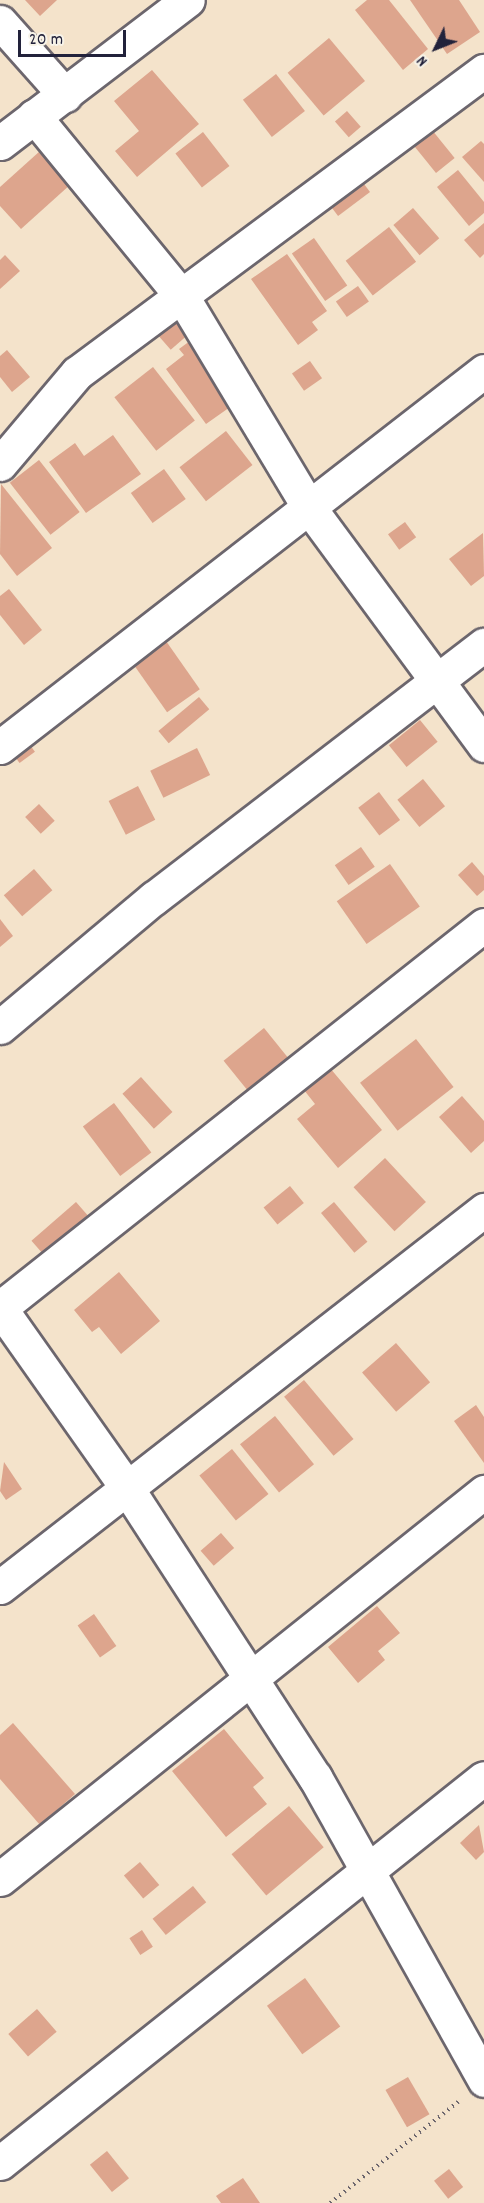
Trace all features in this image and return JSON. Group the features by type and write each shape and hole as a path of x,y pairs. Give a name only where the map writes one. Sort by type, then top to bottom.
{"street":[{"path":"0,143 188,0"},
{"path":"0,22 65,94"},
{"path":"0,464 77,373 183,298 484,71"},
{"path":"34,116 183,298 308,506 484,745"},
{"path":"0,747 484,371"},
{"path":"0,1027 154,898 484,645"},
{"path":"475,2088 371,1869 127,1488 0,1308 484,925"},
{"path":"0,1587 484,1210"},
{"path":"0,1879 484,1492"},
{"path":"0,2163 484,1778"}],"path":[{"path":"330,2203 475,2088"}],"building":[{"path":"25,0 57,0 40,16"},
{"path":"367,0 389,0 428,49 403,70 355,10"},
{"path":"410,0 459,0 480,32 447,54"},
{"path":"329,38 365,81 324,116 288,73"},
{"path":"152,70 199,124 137,177 115,151 139,131 114,101"},
{"path":"276,74 305,111 272,137 243,100"},
{"path":"347,111 361,127 349,137 335,121"},
{"path":"432,130 455,158 436,173 413,145"},
{"path":"203,132 229,166 202,187 175,154"},
{"path":"481,141 484,144 484,182 462,157"},
{"path":"40,151 71,184 21,229 0,206 0,187"},
{"path":"458,170 484,202 484,213 469,226 437,187"},
{"path":"361,180 370,192 338,216 329,204"},
{"path":"413,208 439,238 420,255 393,225"},
{"path":"484,223 484,254 480,258 464,240"},
{"path":"389,227 416,262 373,296 346,261"},
{"path":"314,238 347,286 325,301 292,253"},
{"path":"287,254 327,311 312,322 318,330 298,345 251,279"},
{"path":"5,255 20,271 0,289 0,260"},
{"path":"358,286 369,302 347,317 336,301"},
{"path":"178,317 191,332 171,350 158,335"},
{"path":"194,338 240,400 206,424 166,369 184,355 179,349"},
{"path":"7,350 30,377 12,392 0,377 0,356"},
{"path":"310,361 322,378 304,391 292,374"},
{"path":"153,367 195,421 156,451 114,397"},
{"path":"226,431 252,465 206,501 180,467"},
{"path":"113,435 141,474 86,513 49,462 75,443 84,456"},
{"path":"39,460 80,512 50,535 10,483"},
{"path":"164,469 186,499 153,523 131,493"},
{"path":"1,484 52,548 17,576 0,554"},
{"path":"405,522 416,537 399,550 388,534"},
{"path":"483,533 484,576 471,586 449,559"},
{"path":"9,589 42,630 24,645 0,615 0,596"},
{"path":"166,641 200,689 167,712 133,664"},
{"path":"199,697 209,709 169,743 158,731"},
{"path":"420,720 438,742 407,767 389,745"},
{"path":"22,734 35,752 20,763 7,745"},
{"path":"197,748 210,775 163,798 150,771"},
{"path":"423,779 445,806 419,827 397,800"},
{"path":"138,786 155,820 126,835 109,801"},
{"path":"379,792 400,820 379,836 358,808"},
{"path":"39,804 55,821 41,834 25,817"},
{"path":"361,847 375,867 349,885 335,865"},
{"path":"472,862 484,876 484,890 477,896 458,875"},
{"path":"390,864 420,907 367,944 337,901"},
{"path":"34,869 52,890 22,916 4,895"},
{"path":"0,919 13,936 0,947"},
{"path":"264,1028 291,1061 251,1094 224,1061"},
{"path":"416,1039 454,1087 398,1131 360,1083"},
{"path":"330,1068 382,1130 338,1168 297,1119 315,1104 304,1090"},
{"path":"141,1077 172,1112 154,1129 122,1094"},
{"path":"462,1096 484,1121 484,1141 471,1153 439,1117"},
{"path":"114,1103 151,1153 120,1176 83,1126"},
{"path":"385,1158 426,1202 394,1231 354,1187"},
{"path":"290,1186 304,1203 277,1224 264,1207"},
{"path":"76,1202 90,1218 45,1257 31,1241"},
{"path":"334,1202 367,1242 354,1253 321,1213"},
{"path":"119,1272 160,1321 121,1354 99,1327 92,1332 74,1310"},
{"path":"396,1343 430,1382 396,1412 362,1373"},
{"path":"304,1380 353,1439 334,1456 284,1397"},
{"path":"476,1405 484,1417 484,1463 454,1421"},
{"path":"275,1416 314,1464 279,1493 240,1444"},
{"path":"232,1449 269,1494 236,1521 199,1475"},
{"path":"4,1462 22,1489 6,1500 0,1491"},
{"path":"221,1533 234,1548 214,1566 201,1551"},
{"path":"377,1606 400,1633 378,1651 385,1660 358,1683 328,1647"},
{"path":"94,1614 116,1646 100,1657 78,1625"},
{"path":"13,1723 75,1794 40,1825 0,1779 0,1735"},
{"path":"224,1729 264,1778 253,1787 267,1804 226,1837 172,1771"},
{"path":"289,1806 324,1847 266,1896 232,1854"},
{"path":"479,1825 484,1852 476,1860 460,1843"},
{"path":"140,1862 159,1885 143,1898 124,1875"},
{"path":"193,1886 206,1902 166,1935 153,1919"},
{"path":"142,1930 153,1947 140,1955 129,1938"},
{"path":"305,1978 340,2027 302,2054 267,2006"},
{"path":"37,2009 57,2032 28,2057 8,2034"},
{"path":"408,2077 430,2114 407,2127 385,2090"},
{"path":"107,2151 129,2178 112,2192 90,2165"},
{"path":"449,2169 463,2187 448,2199 434,2181"},
{"path":"243,2178 260,2203 221,2203 216,2196"}]}
